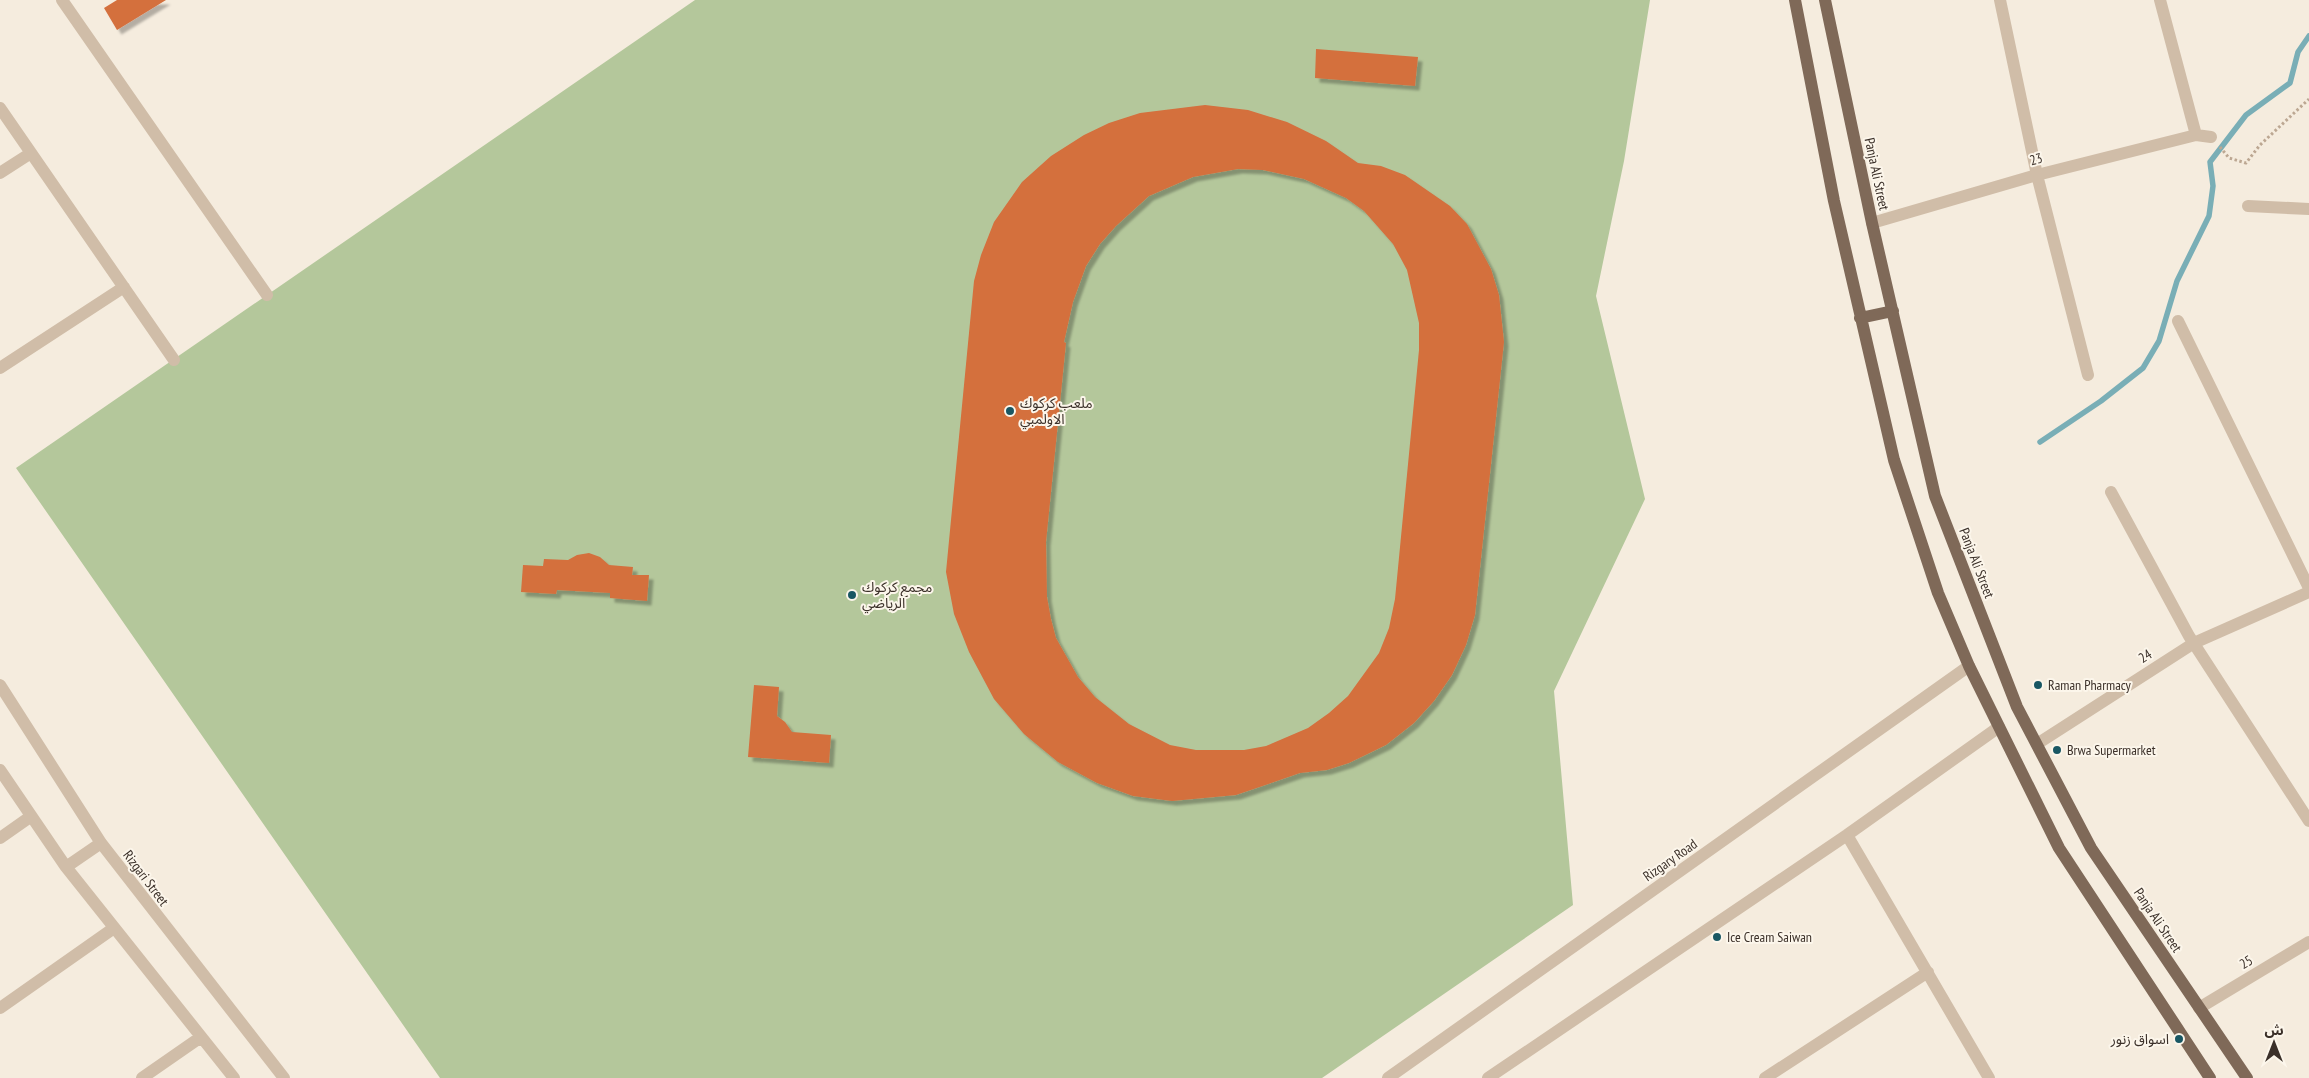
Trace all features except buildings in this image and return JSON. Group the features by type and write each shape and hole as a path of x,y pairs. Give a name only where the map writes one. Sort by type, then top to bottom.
{"main road":[{"path":"1795,0 1834,201 1894,460 1938,593 1969,666 2059,848 2210,1078"},
{"name":"Panja Ali Street","path":"1826,0 1872,223 1935,496 2017,707 2091,848 2247,1078"},
{"path":"1860,318 1893,311"}],"street":[{"path":"62,0 267,295"},
{"path":"2000,0 2037,174 2088,375"},
{"path":"2160,0 2196,134"},
{"path":"0,108 174,360"},
{"name":"23","path":"1872,223 2037,174 2196,134 2211,137"},
{"path":"0,173 31,153"},
{"path":"2248,206 2309,210"},
{"path":"0,368 124,287"},
{"path":"2178,320 2309,590"},
{"path":"2111,492 2194,643 2309,821"},
{"name":"24","path":"2037,744 2194,643 2309,590"},
{"name":"Rizgary Road","path":"1388,1078 1969,666"},
{"name":"Rizgari Street","path":"0,685 101,843 284,1078"},
{"path":"1488,1078 1847,835 1999,727"},
{"path":"0,770 30,817 66,867 234,1078"},
{"path":"0,838 30,817"},
{"path":"1847,835 1990,1078"},
{"path":"66,867 101,843"},
{"path":"0,1008 114,928"},
{"name":"25","path":"2200,1008 2309,942"},
{"path":"1765,1078 1928,972"},
{"path":"142,1078 201,1037"}],"path":[{"path":"2229,158 2246,163 2260,145 2309,100"}],"green space":[{"name":"مجمع كركوك الرياضي","path":"695,0 1650,0 1624,161 1596,296 1645,499 1554,691 1573,905 1322,1078 440,1078 16,468"}],"waterway":[{"path":"2040,442 2101,401 2143,368 2159,341 2177,281 2209,216 2213,186 2210,162 2246,115 2290,83 2298,52 2309,36"}],"place":[{"name":"ملعب كركوك الاولمبي","path":"1010,411"},
{"name":"مجمع كركوك الرياضي","path":"852,595"},
{"name":"Raman Pharmacy","path":"2038,685"},
{"name":"Brwa Supermarket","path":"2057,750"},
{"name":"Ice Cream Saiwan","path":"1717,937"},
{"name":"اسواق زنور","path":"2179,1039"}]}
